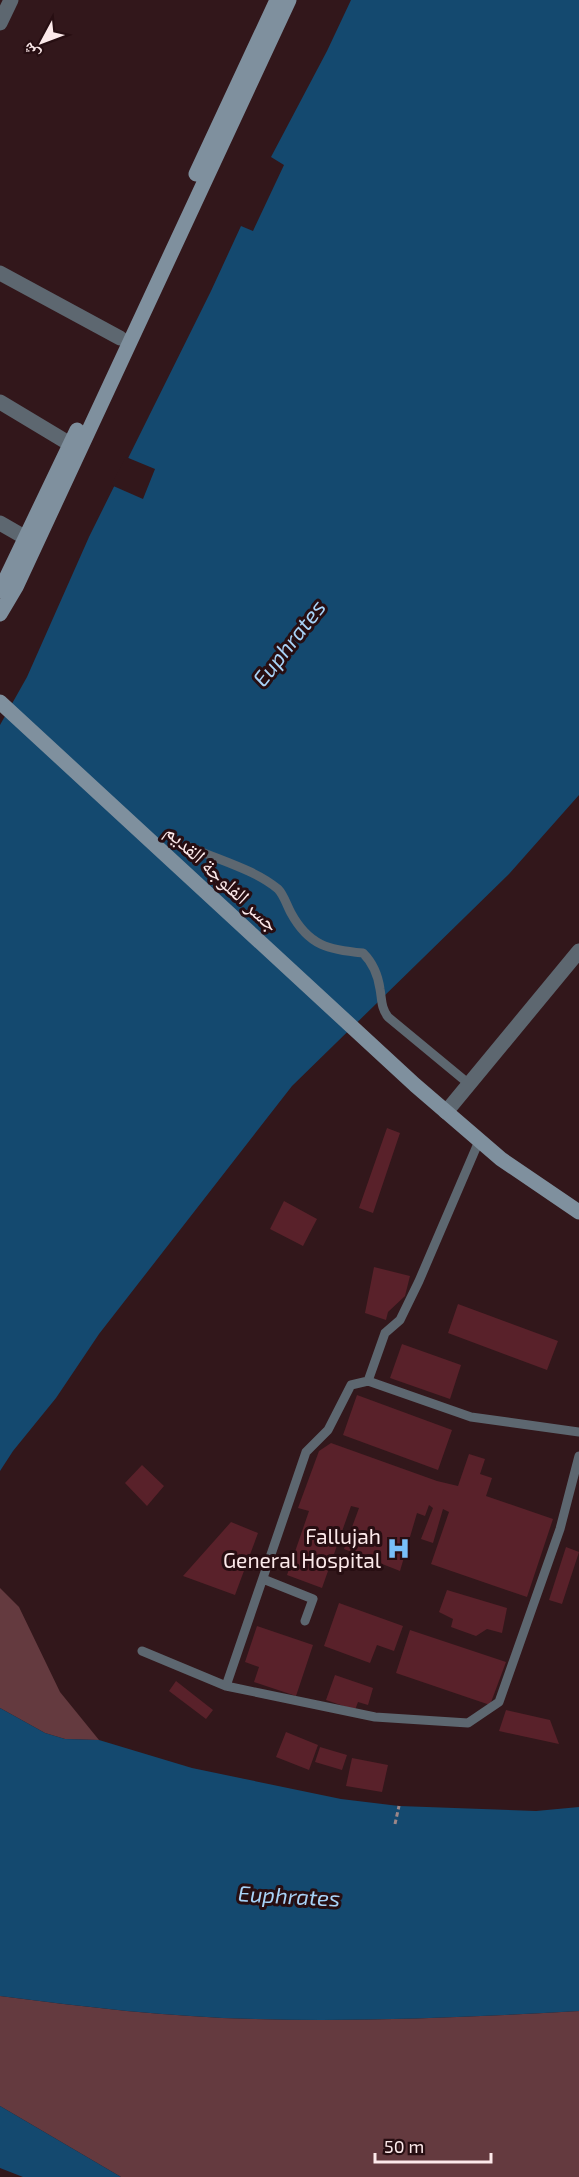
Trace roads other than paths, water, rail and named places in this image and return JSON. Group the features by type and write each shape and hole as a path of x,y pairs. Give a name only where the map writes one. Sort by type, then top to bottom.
{"street":[{"path":"0,591 277,0"},
{"path":"0,614 11,597 289,0"},
{"path":"0,273 120,338"},
{"path":"0,402 70,444"},
{"path":"0,523 26,538"},
{"name":"جسر الفلوجة القديم","path":"0,702 415,1085 501,1159 579,1212"},
{"path":"446,1112 579,951"}],"lane":[{"path":"190,847 256,875 280,890 300,928 312,940 336,951 363,953 373,963 380,988 382,1010 469,1084"},
{"path":"368,1381 386,1333 400,1320 479,1140"},
{"path":"226,1686 306,1452 328,1430 351,1385 368,1381 471,1417 579,1432"},
{"path":"142,1651 226,1686 375,1717 468,1723 499,1702 560,1529 579,1456"},
{"path":"263,1579 313,1599 305,1621"}],"water":[{"name":"Euphrates","path":"351,0 579,0 579,795 509,874 292,1086 99,1334 56,1398 13,1451 0,1471 0,725 27,677 89,537 241,226 253,231 284,165 271,157"},
{"name":"Euphrates","path":"0,1708 45,1733 65,1739 99,1740 192,1768 341,1799 399,1806 536,1811 579,1807 579,2011 336,2020 255,2019 127,2011 0,1996"},
{"path":"0,2106 121,2177 23,2177 0,2168"}],"place":[{"name":"Fallujah General Hospital","path":"399,1549"}]}
